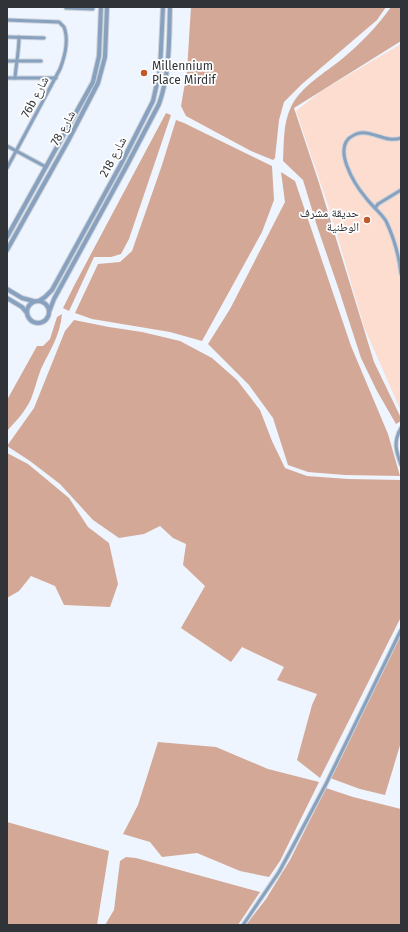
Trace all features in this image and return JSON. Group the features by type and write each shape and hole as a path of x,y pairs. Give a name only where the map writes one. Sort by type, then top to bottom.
{"street":[{"name":"شارع 78","path":"7,237 93,82 99,51 101,7"},
{"name":"شارع 78","path":"7,250 96,88 105,57 107,7"},
{"name":"شارع 218","path":"38,301 52,290 149,111 156,91 160,70 163,7"},
{"path":"7,298 22,307 32,322 38,323 45,321 54,299 159,104 163,93 167,71 170,7"},
{"path":"66,8 93,9"},
{"name":"76b شارع","path":"7,20 59,22 63,24 66,32 64,57 60,69 7,168"},
{"path":"7,37 44,38"},
{"path":"15,78 16,61 19,51 19,37"},
{"path":"7,61 41,61"},
{"path":"7,78 56,78"},
{"path":"74,130 71,130 71,127 80,111 81,106"},
{"path":"401,138 389,140 367,133 358,133 350,138 344,145 344,155 352,175 362,193 387,224 398,257 401,274"},
{"path":"7,146 46,167"},
{"path":"56,163 56,158 60,149 58,147"},
{"path":"375,208 378,204 401,190"},
{"path":"7,289 27,300 38,301 47,306 49,312"},
{"path":"27,313 29,304 38,301"},
{"path":"401,428 395,445 401,465"},
{"path":"243,925 279,872 291,850 329,777 401,630"}],"shaded area":[{"path":"191,7 386,7 377,20 302,84 284,102 279,120 275,158 273,160 251,151 186,116 181,106 187,71"},
{"path":"391,7 401,7 401,41 294,108 319,183 374,362 401,418 401,421 396,424 377,391 361,358 303,180 283,161 284,133 288,113 295,100 307,86 342,59 362,41"},
{"name":"حديقة مشرف الوطنية","path":"401,44 401,411 364,327 330,211 296,111 320,92"},
{"path":"166,113 171,115 129,239 121,254 111,257 94,257 69,311 63,308 75,284"},
{"path":"176,120 272,166 274,200 262,232 202,341 170,332 92,319 75,313 98,264 120,262 132,251"},
{"path":"281,172 295,181 351,346 388,434 400,476 345,475 308,472 288,465 273,418 249,385 208,344 230,309 285,202"},
{"path":"62,314 57,336 41,369 29,404 7,431 7,400 37,346 43,346 50,339 57,317"},
{"path":"74,320 142,332 180,341 212,358 237,380 260,410 272,441 285,468 307,476 348,479 401,480 401,617 320,778 297,760 312,705 317,694 277,680 284,667 242,647 231,662 181,628 205,586 183,565 186,544 173,538 160,526 144,534 119,538 93,520 60,484 30,461 7,446 34,408 65,331"},
{"path":"7,453 28,464 69,498 88,527 109,543 118,584 110,607 64,605 55,586 31,576 19,591 7,598"},
{"path":"401,634 401,742 385,795 360,789 330,778"},
{"path":"158,742 216,747 268,769 319,782 280,861 269,877 240,871 197,853 162,857 150,842 123,834 138,805"},
{"path":"326,788 353,797 401,809 401,925 246,925 266,899 290,860"},
{"path":"7,822 109,851 97,925 7,925"},
{"path":"126,857 136,858 260,892 238,925 105,925 114,910 120,861"}],"place":[{"name":"Millennium Place Mirdif","path":"144,73"},
{"name":"حديقة مشرف الوطنية","path":"367,220"}]}
